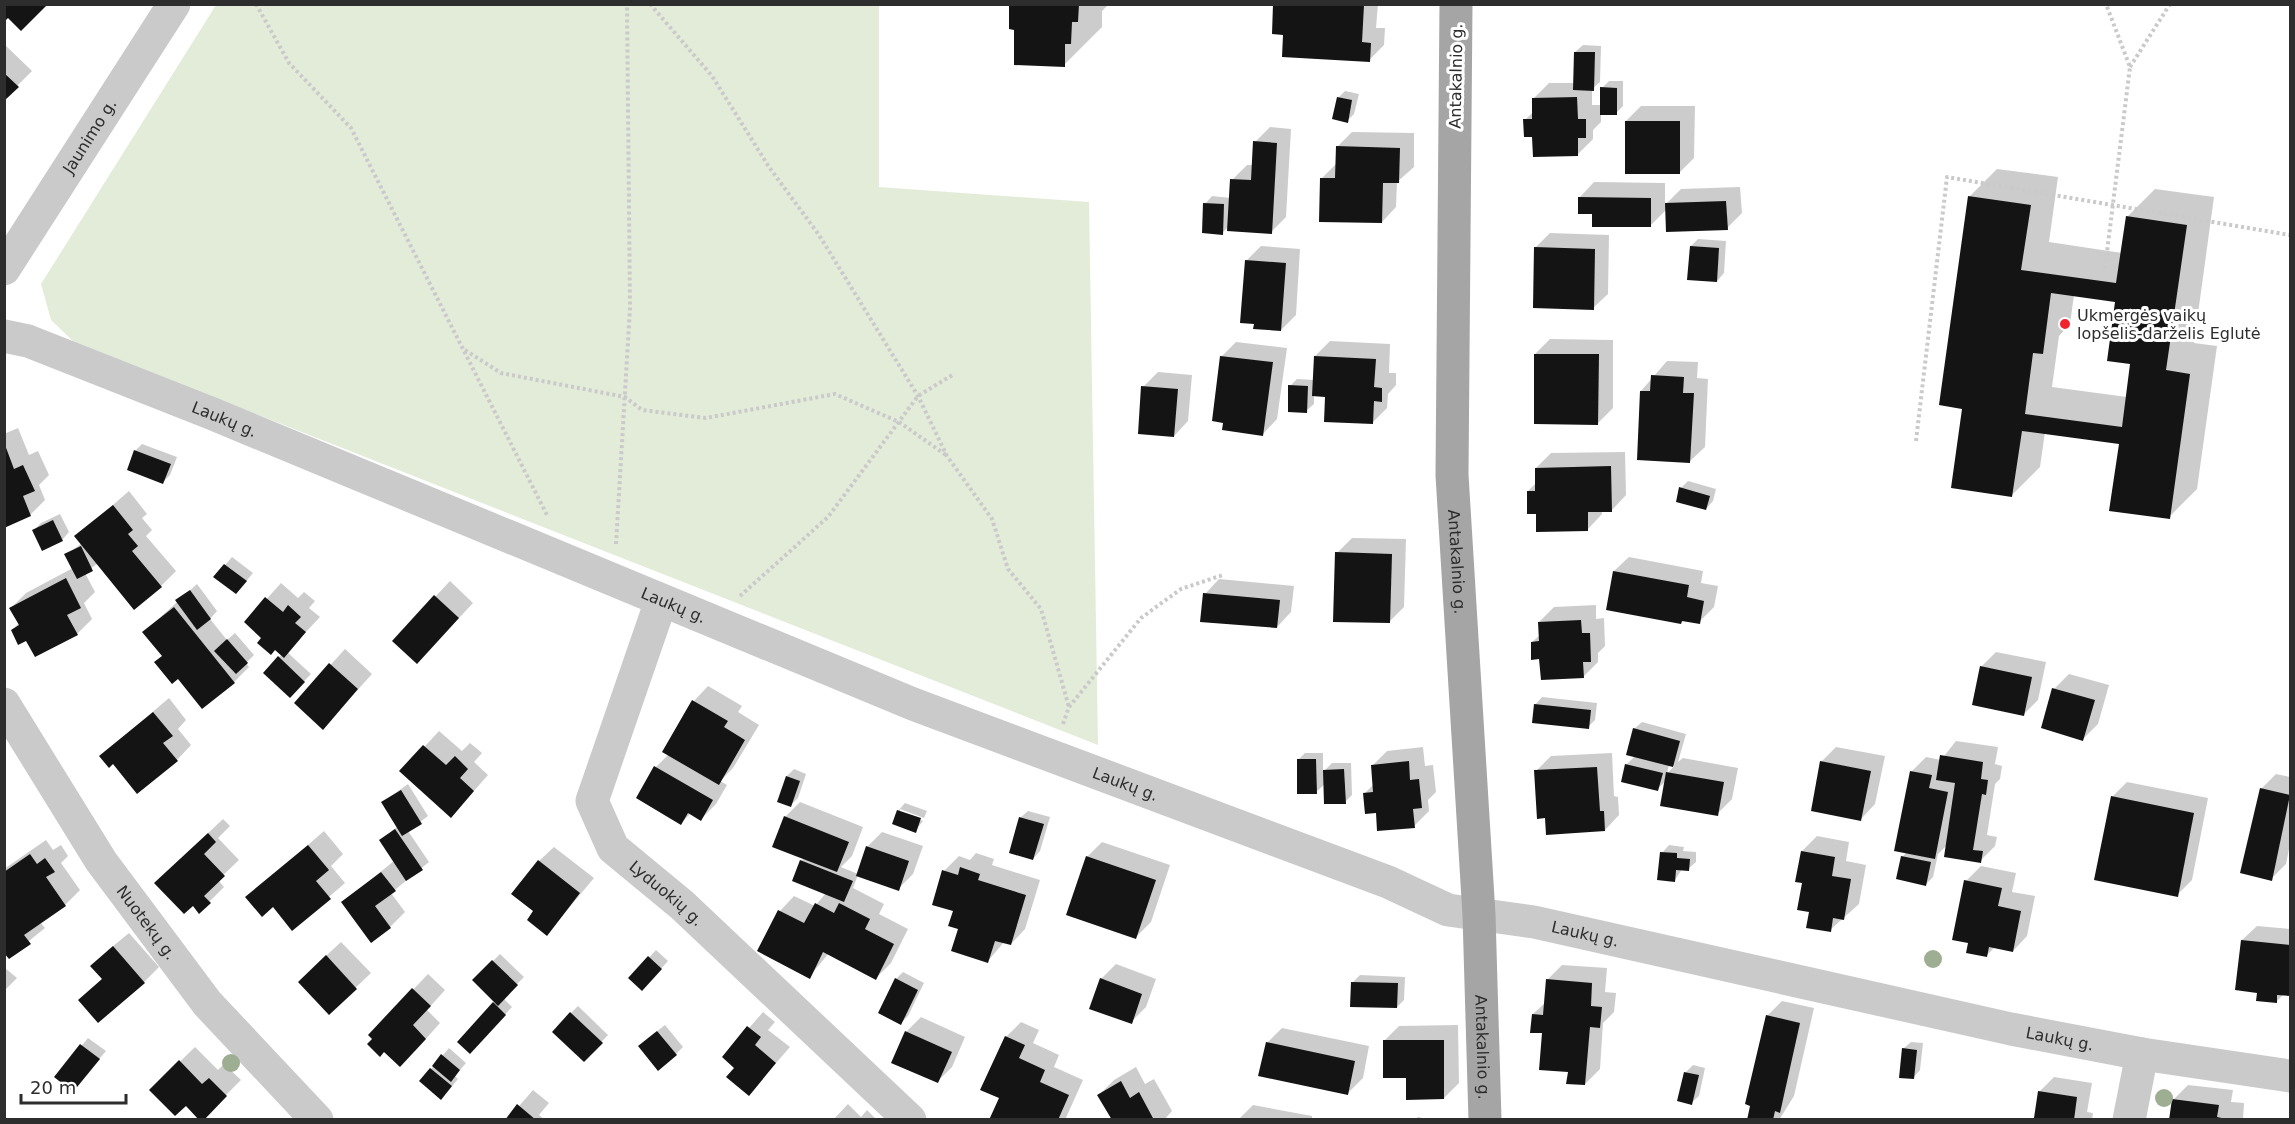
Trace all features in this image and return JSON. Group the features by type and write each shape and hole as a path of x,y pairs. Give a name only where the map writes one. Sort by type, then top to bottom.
{"main road":[{"name":"Antakalnio g.","path":"1456,4 1452,475 1479,915 1485,1119"}],"street":[{"name":"Jaunimo g.","path":"4,269 174,4"},
{"name":"Laukų g.","path":"4,336 28,341 213,414 913,704 1388,882 1448,910 1534,922 2011,1029 2142,1054 2290,1076"},
{"name":"Lyduokių g.","path":"661,601 592,801 613,848 682,905 910,1119"},
{"name":"Nuotekų g.","path":"4,704 101,861 207,1003 317,1119"},
{"path":"2129,1119 2142,1054"}],"path":[{"path":"256,4 289,63 351,128 572,564"},
{"path":"614,581 630,308 627,4"},
{"path":"650,4 712,76 769,167 819,235 918,396 947,456 992,519 1008,569 1041,609 1069,707"},
{"path":"2106,4 2130,67"},
{"path":"2105,268 2130,67 2170,4"},
{"path":"1916,441 1947,177 2290,235"},
{"path":"462,348 501,373 625,397 642,410 706,418 835,394 898,422 947,456"},
{"path":"712,622 828,518 918,396 954,374"},
{"path":"1051,756 1069,707 1142,618 1181,589 1223,574"}],"green space":[{"path":"216,5 879,5 879,187 1089,202 1098,745 75,343 51,320 41,284"}],"building":[{"path":"4,4 48,4 21,31 8,18 4,22"},
{"path":"1009,4 1079,4 1078,22 1072,22 1071,44 1065,44 1065,67 1014,65 1014,30 1009,29"},
{"path":"1273,4 1364,5 1362,42 1371,43 1370,62 1282,57 1283,35 1272,34"},
{"path":"1574,52 1595,52 1594,91 1573,90"},
{"path":"4,73 19,87 4,101"},
{"path":"1600,87 1617,88 1617,115 1600,115"},
{"path":"1337,97 1352,100 1348,123 1332,119"},
{"path":"1577,97 1578,119 1586,119 1586,138 1578,138 1578,156 1533,157 1532,137 1524,137 1523,119 1532,119 1532,98"},
{"path":"1625,121 1680,121 1680,174 1625,174"},
{"path":"1253,141 1277,143 1272,234 1227,231 1230,179 1251,180"},
{"path":"1336,146 1400,148 1399,183 1383,183 1382,223 1319,222 1320,178 1335,178"},
{"path":"1968,196 2031,205 2021,270 2116,283 2126,216 2187,225 2166,370 2190,374 2170,519 2109,511 2119,444 2022,431 2012,497 1951,488 1962,409 1939,405","holes":["2051,293 2115,302 2107,361 2130,364 2122,427 2025,414 2033,353 2043,354"]},
{"path":"1578,197 1651,198 1651,227 1592,227 1592,214 1578,214"},
{"path":"1726,201 1728,230 1666,232 1665,203"},
{"path":"1203,203 1224,204 1223,235 1202,233"},
{"path":"1690,246 1719,248 1717,282 1687,280"},
{"path":"1534,247 1595,249 1594,310 1533,308"},
{"path":"1245,260 1286,263 1281,331 1253,329 1254,324 1240,323"},
{"path":"1534,354 1599,354 1598,425 1534,424"},
{"path":"1220,356 1273,362 1263,436 1222,430 1223,423 1212,421"},
{"path":"1314,356 1376,359 1374,387 1382,388 1382,402 1374,401 1373,424 1324,422 1325,397 1312,396"},
{"path":"1651,375 1684,377 1683,393 1694,393 1690,463 1637,460 1640,391 1650,391"},
{"path":"1288,385 1308,386 1307,413 1288,412"},
{"path":"1141,386 1178,389 1174,437 1138,434"},
{"path":"5,445 14,469 23,465 35,491 23,496 31,516 4,528"},
{"path":"134,450 171,464 163,484 127,470"},
{"path":"1611,466 1612,512 1588,512 1588,531 1536,532 1536,514 1527,514 1527,491 1535,491 1535,468"},
{"path":"1679,487 1710,496 1706,510 1676,502"},
{"path":"113,505 133,530 128,534 138,546 132,551 162,587 134,610 74,536"},
{"path":"53,520 63,541 42,551 32,530"},
{"path":"81,546 93,571 77,579 64,554"},
{"path":"1335,552 1392,554 1390,623 1333,622"},
{"path":"224,564 247,581 236,594 213,577"},
{"path":"1613,571 1689,585 1687,597 1704,601 1700,624 1682,621 1681,624 1606,610"},
{"path":"66,578 81,608 67,615 78,635 35,657 26,641 18,645 11,630 19,625 9,608"},
{"path":"190,590 211,619 197,630 175,600"},
{"path":"1203,593 1280,600 1277,628 1200,622"},
{"path":"434,595 459,618 417,664 392,641"},
{"path":"265,597 283,612 288,605 301,617 295,623 306,632 284,658 275,650 271,655 257,643 261,638 244,622"},
{"path":"174,607 235,683 202,709 178,679 172,684 154,662 162,656 142,632"},
{"path":"1581,620 1582,633 1590,633 1591,662 1583,662 1584,678 1541,680 1539,659 1531,660 1531,642 1539,641 1538,622"},
{"path":"227,639 248,663 236,674 214,651"},
{"path":"278,656 305,682 290,698 263,673"},
{"path":"329,663 358,689 323,730 294,703"},
{"path":"1980,666 2032,677 2024,716 1972,705"},
{"path":"2052,688 2095,700 2083,741 2041,728"},
{"path":"692,700 728,721 724,727 745,740 719,785 662,752"},
{"path":"1534,704 1591,710 1589,729 1532,723"},
{"path":"153,712 173,736 163,743 178,761 137,794 113,764 109,768 99,756"},
{"path":"1633,728 1680,741 1673,767 1626,755"},
{"path":"423,745 446,765 455,756 468,769 460,778 474,791 451,818 399,771"},
{"path":"1940,755 1983,762 1981,779 1988,780 1986,795 1982,794 1973,850 1983,851 1981,863 1944,857 1955,783 1936,780"},
{"path":"1297,759 1316,759 1317,794 1297,794"},
{"path":"1409,761 1410,780 1419,779 1422,808 1413,809 1415,828 1377,831 1376,813 1365,814 1363,793 1373,792 1371,765"},
{"path":"1820,761 1871,771 1861,821 1811,811"},
{"path":"1625,764 1663,773 1658,791 1621,782"},
{"path":"654,766 713,800 701,821 688,813 681,825 636,798"},
{"path":"1597,767 1600,811 1604,811 1605,831 1546,835 1545,818 1537,819 1534,770"},
{"path":"1344,769 1346,804 1324,804 1323,770"},
{"path":"1910,771 1932,775 1929,788 1948,792 1935,859 1894,851"},
{"path":"1666,772 1724,782 1718,816 1660,806"},
{"path":"786,776 800,781 791,807 777,802"},
{"path":"2260,788 2290,795 2272,881 2240,873"},
{"path":"401,790 422,824 402,836 381,802"},
{"path":"2111,796 2194,813 2178,897 2094,880"},
{"path":"897,810 921,818 916,833 892,824"},
{"path":"784,816 849,842 837,872 772,847"},
{"path":"1019,817 1044,824 1033,860 1009,853"},
{"path":"395,829 423,870 406,881 379,840"},
{"path":"208,833 216,842 204,854 225,876 204,896 211,903 199,914 193,906 184,914 154,883"},
{"path":"308,845 329,870 316,881 331,899 292,931 273,907 262,917 245,897"},
{"path":"866,846 909,861 899,891 856,876"},
{"path":"1801,851 1835,857 1832,876 1851,879 1844,920 1833,918 1831,932 1806,928 1809,912 1797,910 1802,883 1795,882"},
{"path":"1660,852 1677,853 1677,858 1690,859 1689,871 1676,870 1675,882 1657,880"},
{"path":"30,854 37,864 45,858 55,872 46,877 66,906 24,935 31,944 9,959 4,953 4,872"},
{"path":"1086,856 1156,880 1136,939 1066,915"},
{"path":"1901,856 1931,862 1926,886 1896,879"},
{"path":"538,860 580,893 547,936 527,920 533,911 511,894"},
{"path":"800,860 853,881 844,902 792,881"},
{"path":"960,867 980,874 978,880 1026,895 1011,945 995,941 988,963 951,951 958,929 948,926 953,911 932,905 942,870 958,875"},
{"path":"381,872 396,891 375,906 391,928 371,943 341,902"},
{"path":"1964,880 2002,888 1998,906 2021,911 2013,952 1989,947 1987,957 1966,953 1968,943 1952,940"},
{"path":"815,903 834,913 839,903 870,919 865,929 894,944 876,980 823,952 810,979 757,951 778,910 804,923"},
{"path":"2241,940 2290,945 2290,996 2277,995 2277,1003 2256,1001 2257,993 2235,990"},
{"path":"113,946 145,983 98,1023 78,1000 102,979 90,966"},
{"path":"326,955 357,989 329,1015 298,982"},
{"path":"648,956 662,969 642,991 628,978"},
{"path":"492,960 518,985 498,1006 472,980"},
{"path":"895,978 918,990 901,1025 878,1013"},
{"path":"1100,978 1142,994 1132,1024 1089,1009"},
{"path":"1546,979 1592,983 1591,1006 1602,1007 1600,1028 1590,1027 1585,1085 1566,1084 1568,1072 1539,1070 1542,1033 1530,1033 1532,1014 1543,1015"},
{"path":"1351,982 1398,983 1397,1008 1350,1007"},
{"path":"412,988 431,1006 413,1025 426,1039 400,1067 384,1052 380,1057 367,1044 372,1039 368,1035"},
{"path":"493,1002 506,1015 470,1054 457,1042"},
{"path":"570,1012 603,1043 584,1062 552,1032"},
{"path":"1766,1015 1800,1023 1780,1113 1775,1111 1773,1120 1747,1120 1750,1106 1745,1104"},
{"path":"747,1026 761,1037 755,1045 776,1063 749,1096 726,1077 734,1068 722,1057"},
{"path":"657,1031 677,1055 658,1071 638,1046"},
{"path":"905,1031 952,1052 938,1083 891,1063"},
{"path":"1005,1036 1025,1045 1019,1058 1045,1070 1040,1082 1069,1095 1058,1120 989,1120 999,1098 980,1090"},
{"path":"1383,1040 1444,1040 1444,1099 1406,1100 1406,1078 1383,1078"},
{"path":"1266,1042 1355,1061 1348,1095 1258,1076"},
{"path":"80,1044 100,1059 73,1092 54,1077"},
{"path":"1902,1048 1917,1050 1914,1079 1899,1078"},
{"path":"441,1054 460,1070 451,1082 432,1066"},
{"path":"179,1060 202,1084 209,1078 227,1096 204,1120 199,1120 186,1106 175,1116 149,1090"},
{"path":"430,1068 452,1086 441,1100 419,1081"},
{"path":"1684,1072 1699,1075 1692,1105 1677,1101"},
{"path":"1121,1081 1130,1098 1139,1092 1154,1120 1112,1120 1097,1095"},
{"path":"2038,1091 2077,1097 2074,1120 2034,1118"},
{"path":"2172,1099 2219,1105 2217,1117 2231,1120 2169,1120"},
{"path":"517,1104 536,1120 505,1120"}],"place":[{"name":"Ukmergės vaikų lopšelis-darželis Eglutė","path":"2065,324"}]}
